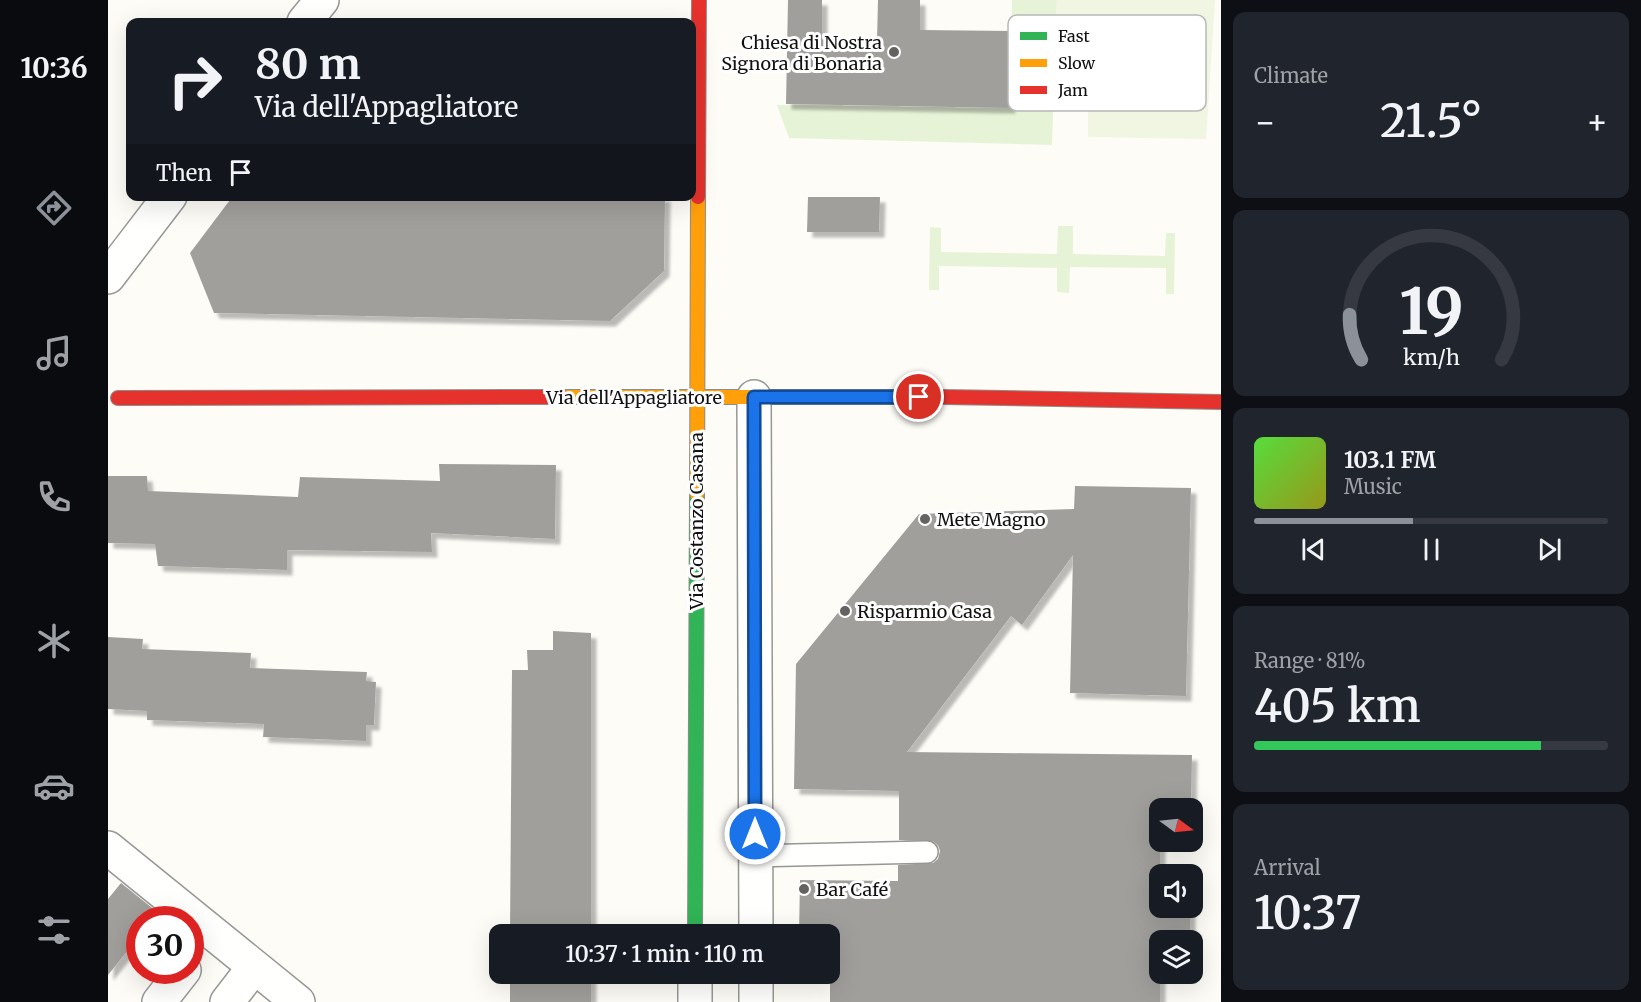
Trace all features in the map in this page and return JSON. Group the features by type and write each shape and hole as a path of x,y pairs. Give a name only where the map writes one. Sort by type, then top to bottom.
{"street":[{"path":"307,18 322,0"},
{"name":"Via Costanzo Casana","path":"695,924 699,0"},
{"path":"108,277 166,201"},
{"name":"Via dell'Appagliatore","path":"111,393 919,397 1221,402"},
{"path":"754,397 756,924"},
{"path":"108,848 298,1002"},
{"path":"204,945 213,934"},
{"path":"227,1002 254,967"},
{"path":"159,1002 173,984"},
{"path":"695,984 695,1002"},
{"path":"756,984 756,1002"}],"lane":[{"path":"755,856 927,852"}],"green space":[{"path":"1012,0 1057,0 1056,15 1012,15"},
{"path":"1057,0 1215,0 1206,139 1088,137 1088,111 1206,111 1206,15 1056,15"},
{"path":"777,105 1008,108 1008,111 1053,111 1052,145 789,138"},
{"path":"1058,226 1073,226 1073,254 1165,256 1166,233 1175,233 1174,294 1166,294 1166,268 1070,267 1069,293 1057,292 1057,268 939,266 939,290 929,290 930,227 941,228 941,252 1057,254"}],"building":[{"name":"Chiesa di Nostra Signora di Bonaria","path":"788,0 822,0 822,40 877,41 878,0 920,0 920,30 1008,31 1008,108 786,104"},
{"path":"808,197 880,197 879,232 807,232"},
{"path":"229,201 665,201 664,271 610,321 214,313 190,253"},
{"path":"439,464 556,465 555,539 431,533 432,552 287,550 287,570 158,566 155,544 108,543 108,476 147,476 148,491 298,497 300,477 440,481"},
{"path":"1075,486 1191,488 1186,696 1070,693 1073,555 1022,625 1011,616 907,752 1192,755 1191,798 1149,798 1149,852 1160,852 1160,864 1149,864 1149,918 1190,918 1190,930 1149,930 1149,984 1160,984 1160,1002 830,1002 830,984 840,984 840,924 799,924 800,880 898,881 898,865 933,863 938,859 940,851 938,845 933,841 899,840 899,791 794,789 796,664 919,514 1074,509"},
{"path":"553,631 591,633 591,924 510,924 512,670 528,670 527,650 553,650"},
{"path":"108,637 143,639 142,649 251,653 250,668 367,672 366,681 376,682 374,725 366,725 366,741 263,737 264,724 147,720 147,711 108,709"},
{"path":"121,883 150,906 126,906 126,952 108,975 108,899"},
{"path":"510,984 591,984 591,1002 510,1002"}],"traffic: fast":[{"path":"695,924 697,494"}],"traffic: slow":[{"path":"697,494 698,197"},
{"path":"563,397 943,397"}],"traffic: jam":[{"path":"698,197 699,0"},
{"path":"118,398 563,397"},
{"path":"943,397 1221,402"}],"place":[{"name":"Chiesa di Nostra Signora di Bonaria","path":"894,52"},
{"name":"Mete Magno","path":"925,519"},
{"name":"Risparmio Casa","path":"845,611"},
{"name":"Bar Café","path":"804,889"}],"route":[{"path":"755,834 754,397 919,397"}]}
